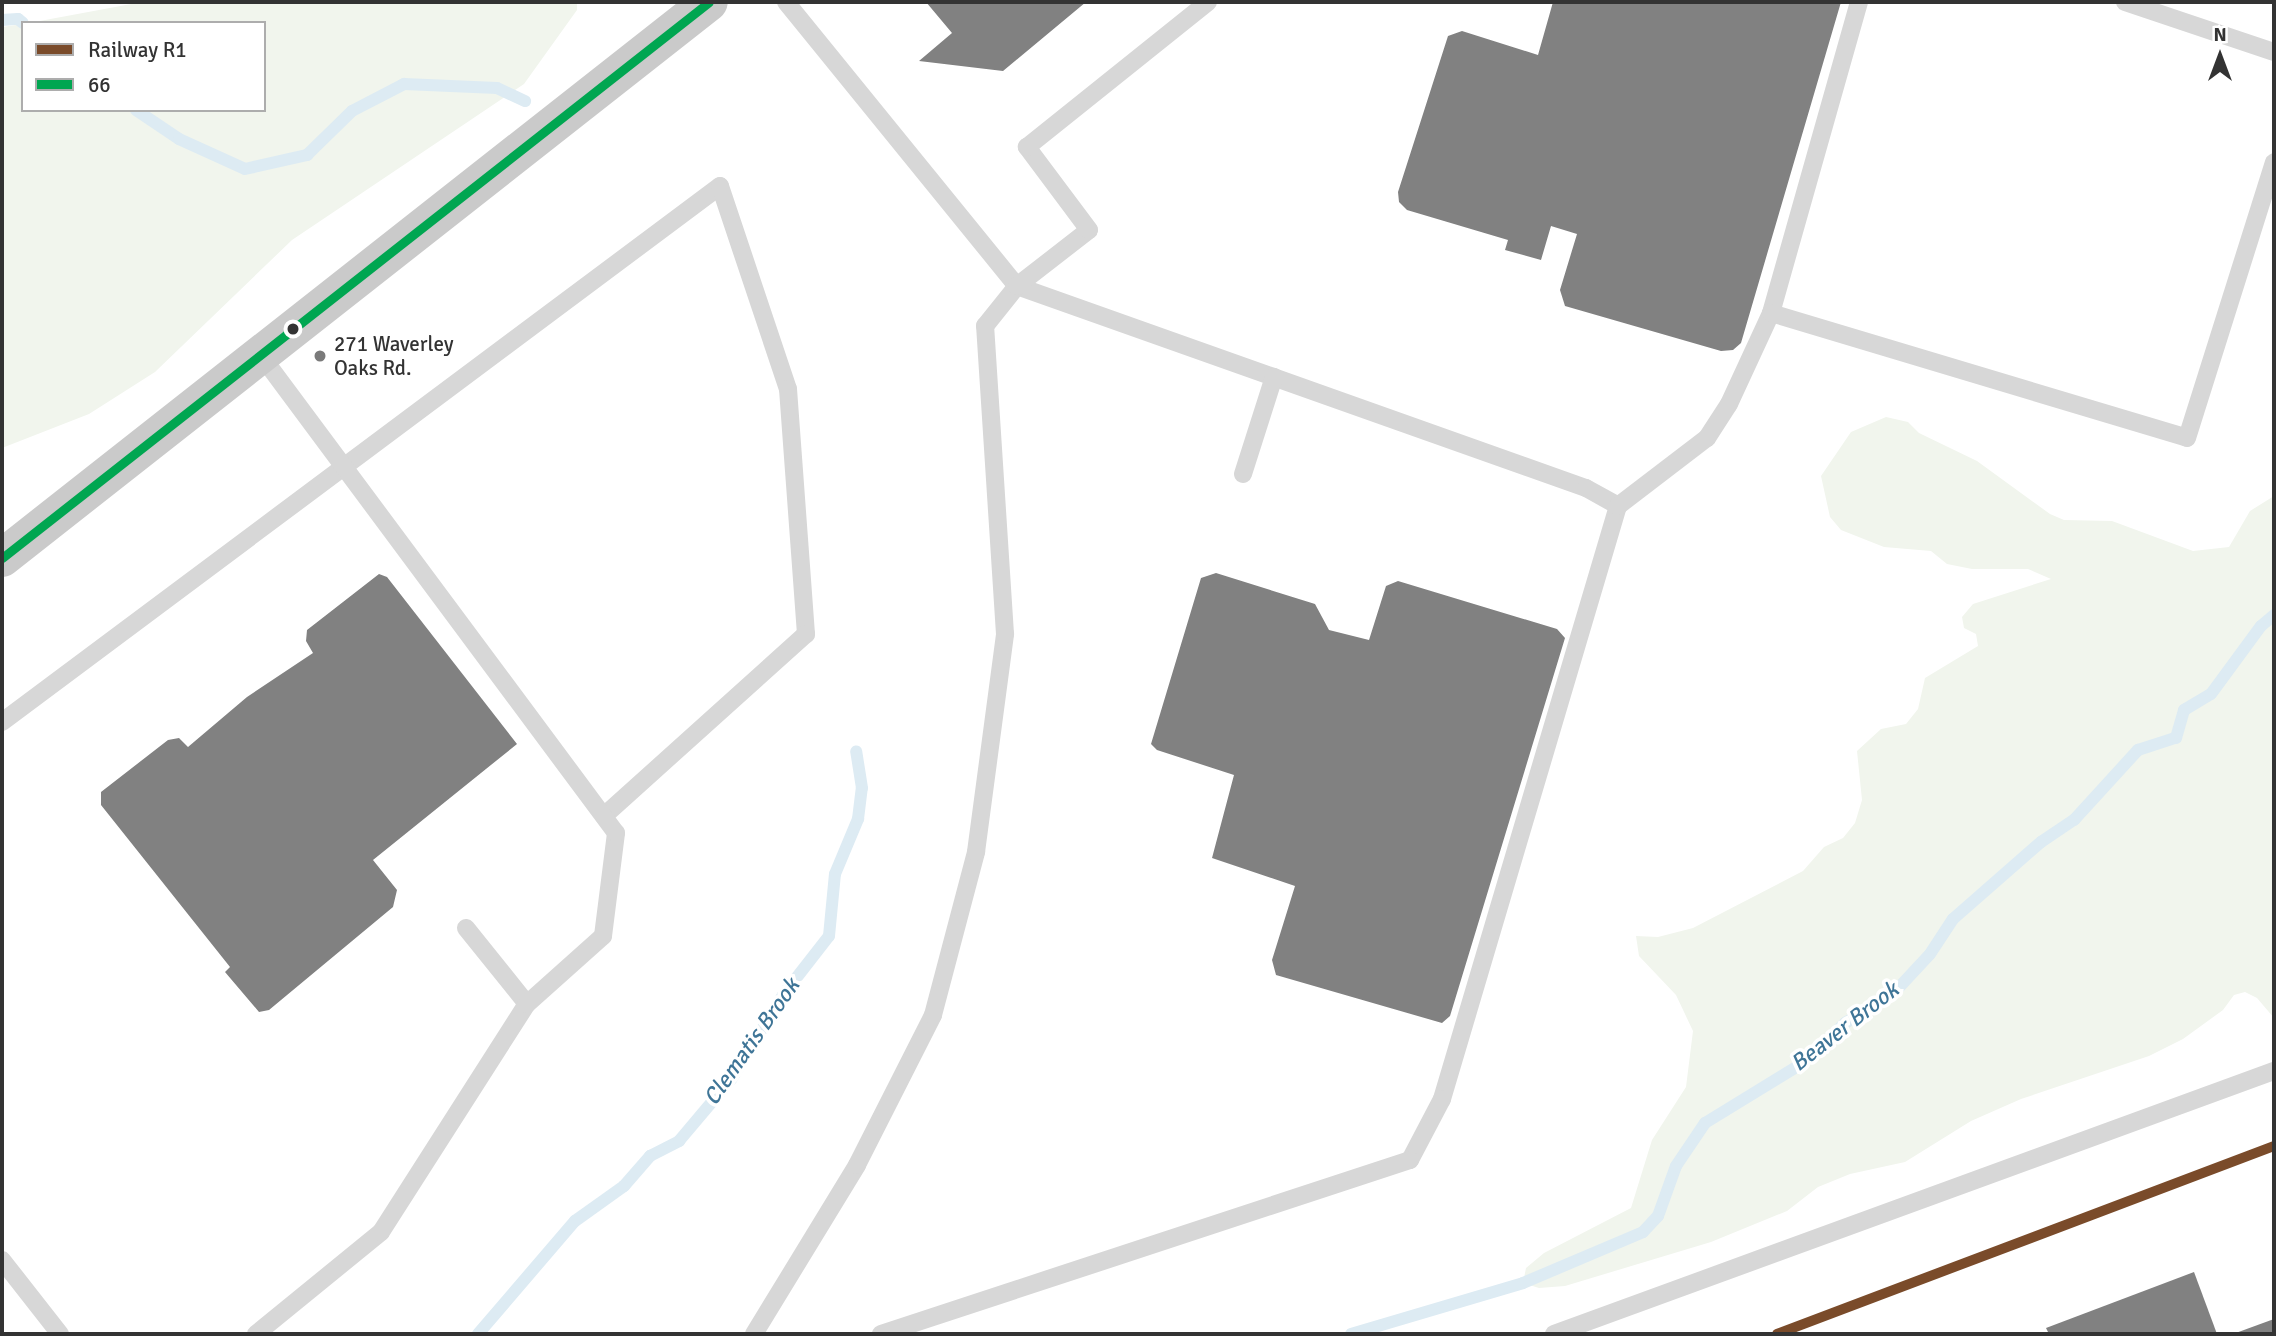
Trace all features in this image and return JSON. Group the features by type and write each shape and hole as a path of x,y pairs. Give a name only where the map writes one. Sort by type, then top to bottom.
{"main road":[{"path":"2,558 709,2"}],"lane":[{"path":"786,2 1017,286 1586,488 1618,506"},
{"path":"754,1334 857,1165 933,1015 976,852 1004,634 985,326 1017,286 1088,230 1027,147 1208,2"},
{"path":"881,1334 1410,1160 1446,1087 1618,506 1707,438 1729,404 1771,313 1859,2"},
{"path":"2125,2 2274,52"},
{"path":"1771,313 2187,438 2274,162"},
{"path":"2,722 720,187 788,389 806,634 604,816"},
{"path":"256,1334 381,1232 527,1004 603,936 617,833 260,354"},
{"path":"1243,474 1273,377"},
{"path":"466,928 527,1004"},
{"path":"1554,1334 2274,1071"},
{"path":"2,1260 60,1334"}],"shaded area":[{"path":"142,2 577,2 577,10 524,84 292,240 155,372 89,414 2,448 2,27 21,24 21,112 266,112 266,21 40,21"},
{"path":"1886,417 1908,422 1919,433 1977,461 2050,514 2064,520 2112,521 2193,551 2229,547 2250,511 2274,496 2274,1018 2257,998 2245,992 2234,995 2223,1010 2183,1039 2149,1056 2021,1099 1971,1121 1905,1162 1850,1174 1818,1187 1787,1211 1711,1242 1565,1286 1539,1288 1523,1283 1526,1268 1544,1253 1631,1208 1652,1140 1686,1087 1693,1031 1676,995 1639,956 1636,936 1658,937 1693,928 1803,871 1824,847 1843,838 1855,823 1862,800 1857,751 1881,729 1906,724 1918,709 1925,678 1978,646 1976,634 1964,628 1962,617 1973,604 2051,579 2028,569 1972,569 1947,564 1931,551 1884,547 1841,530 1830,517 1821,476 1851,432"}],"building":[{"path":"926,2 1086,2 1003,71 919,61 952,33"},
{"path":"1553,2 1841,2 1741,343 1733,350 1721,351 1565,306 1560,290 1577,234 1551,226 1541,260 1505,250 1508,240 1407,210 1399,202 1398,192 1448,36 1462,31 1538,55"},
{"path":"1216,573 1315,604 1329,630 1369,640 1386,586 1398,581 1557,629 1565,638 1450,1016 1442,1023 1276,975 1272,960 1295,886 1212,858 1234,775 1157,750 1151,744 1201,578"},
{"path":"379,574 387,577 517,744 373,860 397,890 393,907 269,1010 259,1012 225,972 230,967 101,805 101,792 168,740 179,738 188,747 247,697 313,653 306,641 307,630"},
{"path":"2194,1272 2217,1334 2049,1334 2046,1328"},
{"path":"2274,1319 2274,1334 2233,1334"}],"waterway":[{"name":"Clematis Brook","path":"2,20 18,19 21,21"},
{"name":"Clematis Brook","path":"139,112 179,139 245,169 307,155 352,111 404,84 497,88 525,101"},
{"name":"Beaver Brook","path":"1351,1334 1523,1283 1643,1232 1658,1216 1676,1166 1705,1123 1803,1063 1845,1023 1891,996 1930,954 1953,919 2041,842 2074,820 2138,750 2176,738 2184,710 2211,694 2261,626 2274,615"},
{"name":"Clematis Brook","path":"478,1334 575,1221 624,1186 650,1156 679,1141 732,1078 783,995 829,936 835,874 858,819 862,788 856,751"}],"rail line":[{"name":"R1","path":"1777,1334 2274,1146"}],"transit line":[{"name":"66","path":"2,558 709,2"}],"place":[{"name":"271 Waverley Oaks Rd.","path":"320,356"}]}
